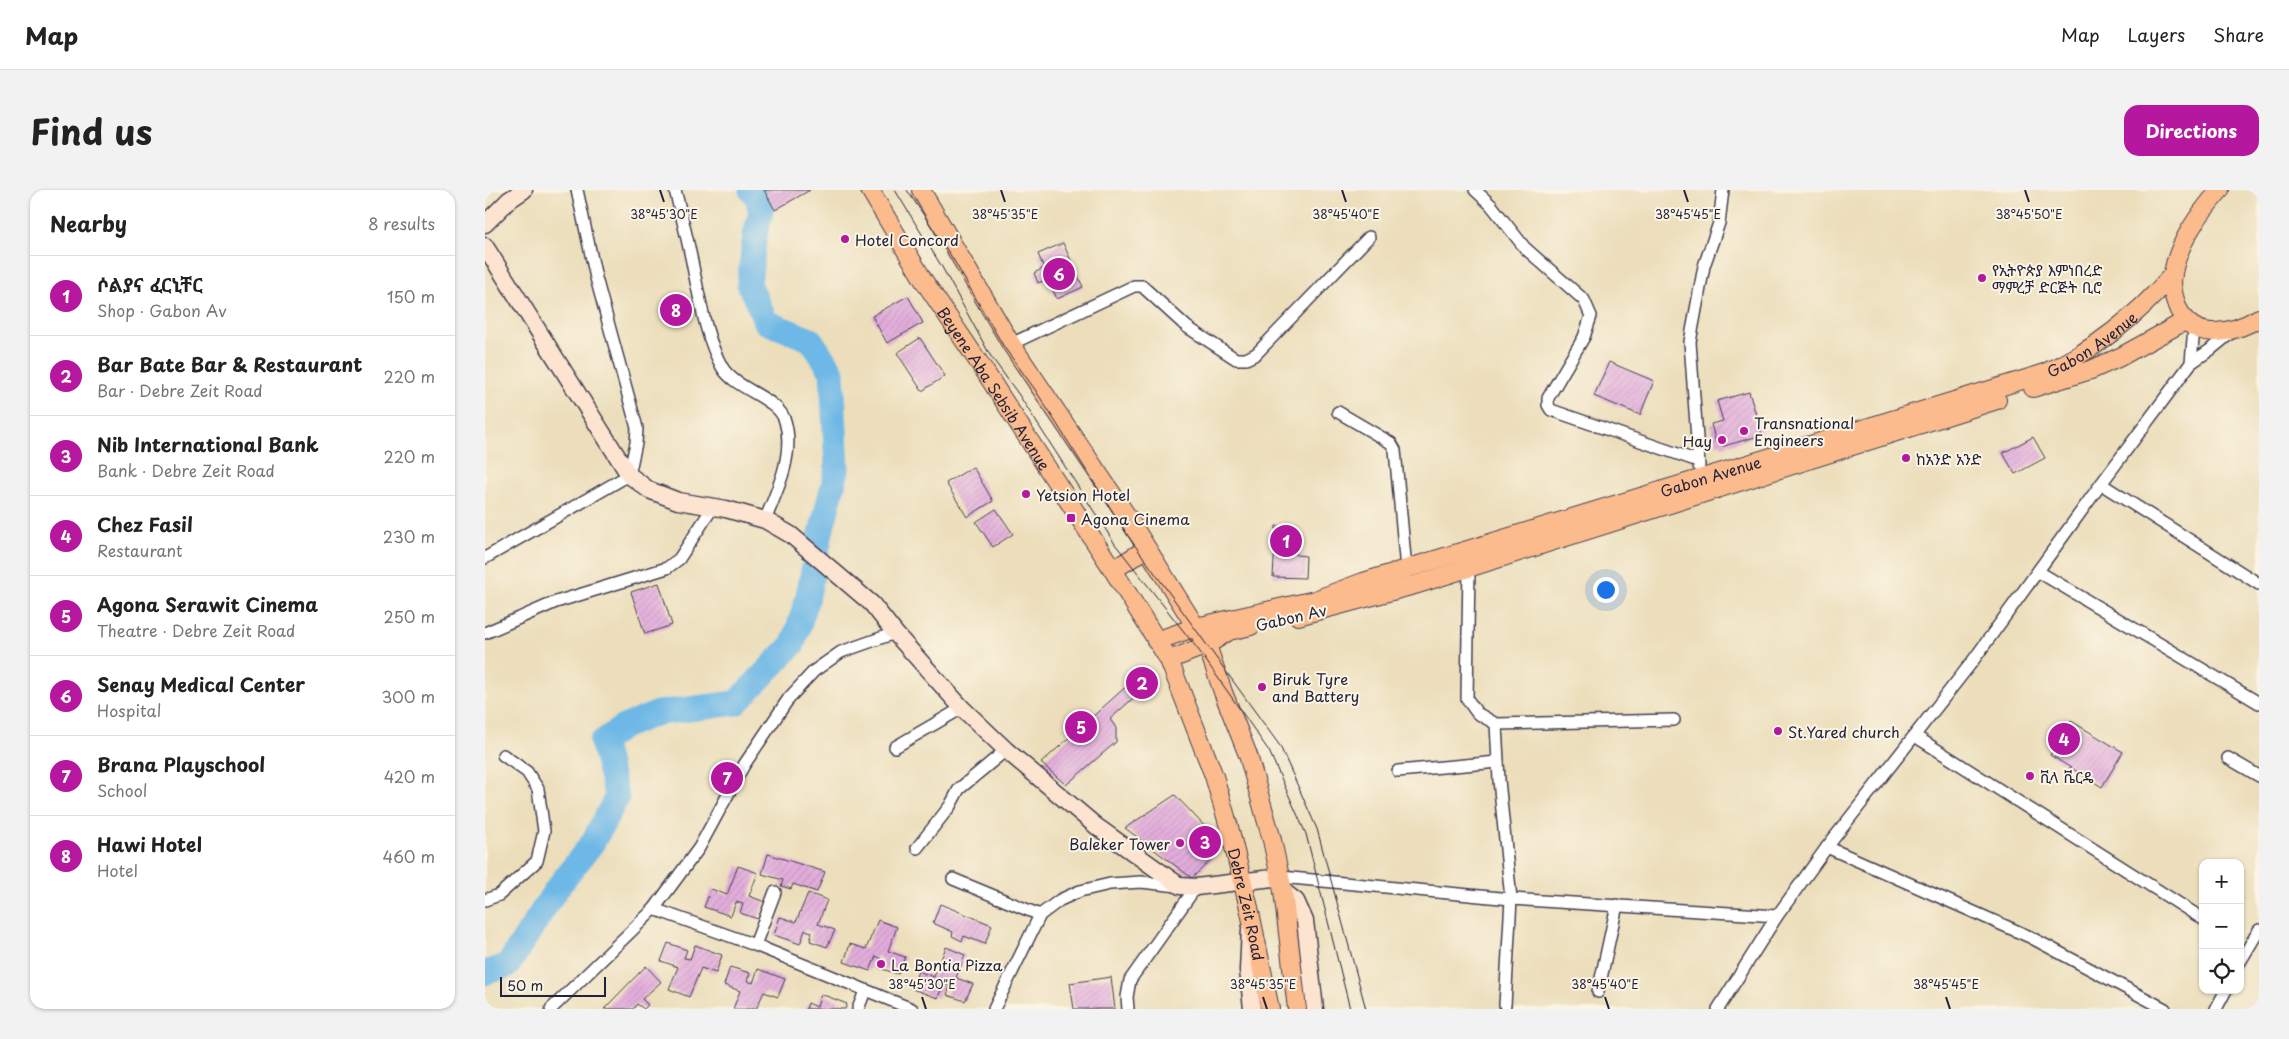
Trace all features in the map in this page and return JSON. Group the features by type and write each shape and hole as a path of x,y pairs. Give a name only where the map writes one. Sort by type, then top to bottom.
{"main road":[{"name":"Beyene Aba Sebsib Avenue","path":"869,190 924,281 982,367 1169,660"},
{"path":"921,190 1011,344 1125,513 1207,645 1248,755 1282,884 1297,1009"},
{"path":"2220,190 2204,208 2188,232 2173,274 2174,296 2189,324 2211,332 2249,326"},
{"name":"Gabon Avenue","path":"1363,582 2042,374 2063,365 2100,341 2155,294 2173,274"},
{"name":"Gabon Avenue","path":"1418,584 1469,568 1702,477 2091,370 2189,324"},
{"path":"1113,570 1147,549"},
{"name":"Gabon Av","path":"1156,642 1196,627 1315,600 1363,582"},
{"name":"Gabon Av","path":"1169,660 1207,645 1229,631 1335,607 1418,584"},
{"name":"Debre Zeit Road","path":"1169,660 1214,776 1229,827 1250,912 1270,1009"}],"street":[{"path":"485,224 509,200 524,190"},
{"path":"485,558 629,475 637,443 637,428 596,278 577,190"},
{"path":"675,190 707,330 723,369 743,387 774,406 785,419 787,440 785,466 765,520"},
{"path":"1475,190 1491,205 1525,248 1584,300 1591,316 1584,337 1548,398 1548,405 1551,410 1702,477 1690,342 1704,266 1719,223 1723,190"},
{"path":"1011,344 1134,286 1142,286 1187,327 1236,359 1246,359 1256,354 1369,237"},
{"path":"485,246 629,475 649,490 677,501 713,507 765,520 791,535 872,604 895,633 962,708 1006,750 1096,826 1188,887"},
{"path":"2189,324 2191,363"},
{"path":"1718,1009 1777,916 1827,847 1915,736 2039,572 2101,484 2191,363 2249,326"},
{"path":"1338,412 1391,443 1395,450 1406,569"},
{"path":"2101,484 2259,584"},
{"path":"485,633 556,602 667,568 679,559 713,507"},
{"path":"1469,568 1467,699 1477,713 1496,724 1674,720"},
{"path":"2039,572 2259,703"},
{"path":"551,1009 654,909 699,848 744,764 789,698 814,671 841,652 895,633"},
{"path":"895,747 962,708"},
{"path":"1496,724 1511,898 1505,1006"},
{"path":"1915,736 2199,916"},
{"path":"917,848 950,806 959,789 1006,750"},
{"path":"485,900 499,896 537,861 544,831 538,789 527,772 503,755"},
{"path":"2228,758 2259,776"},
{"path":"1398,771 1498,762"},
{"path":"1827,847 2030,937 2165,1009"},
{"path":"953,879 1040,915"},
{"path":"994,1009 1040,915 1060,900 1080,891 1110,884 1141,882 1188,887 1243,882 1777,916"},
{"path":"1282,884 1296,901 1305,921 1315,1009"},
{"path":"1128,1009 1127,997 1131,980 1188,887"},
{"path":"755,945 775,892"},
{"path":"1598,992 1617,906"},
{"path":"654,909 755,945 911,1009"},
{"path":"1250,912 1248,970 1252,1009"},
{"path":"2244,945 2259,930"},
{"path":"858,1009 865,991"},
{"path":"2221,1007 2225,994"}],"building":[{"path":"764,190 810,190 775,210"},
{"path":"1063,243 1083,287 1057,299 1048,279 1038,283 1034,273 1044,268 1038,254"},
{"path":"908,296 923,323 887,343 872,316"},
{"path":"920,338 945,376 922,391 897,353"},
{"path":"1609,362 1654,381 1640,415 1594,396"},
{"path":"1749,392 1762,435 1724,446 1716,443 1711,424 1723,421 1717,401"},
{"path":"2033,437 2045,458 2015,474 2003,453"},
{"path":"973,467 993,501 967,517 946,483"},
{"path":"996,509 1013,534 993,547 976,522"},
{"path":"1276,526 1297,527 1296,555 1306,556 1305,578 1273,577"},
{"path":"659,583 672,625 645,634 631,592"},
{"path":"1140,674 1149,684 1110,719 1116,728 1116,742 1066,785 1041,763"},
{"path":"2071,721 2123,752 2102,787 2050,755"},
{"name":"Baleker Tower","path":"1175,795 1211,833 1217,854 1192,878 1125,828"},
{"path":"768,854 825,872 817,892 793,884 791,889 781,886 783,880 762,874"},
{"path":"738,866 758,873 749,896 765,902 758,919 740,913 743,904 736,902 731,916 704,907 711,889 727,895"},
{"path":"808,893 827,900 818,924 835,930 827,947 810,941 812,932 805,930 800,944 774,935 780,917 796,922"},
{"path":"940,904 992,925 985,944 964,936 962,941 952,936 953,932 933,923"},
{"path":"878,920 897,927 888,951 905,957 898,974 879,968 882,959 876,956 870,971 844,962 850,944 866,949"},
{"path":"668,943 687,950 684,958 690,959 695,945 722,955 716,973 701,968 689,997 669,989 678,967 661,961"},
{"path":"946,947 965,955 956,978 973,984 965,1001 947,995 950,986 943,984 938,998 912,989 918,971 934,977"},
{"path":"646,966 661,982 642,999 648,1005 644,1009 637,1004 633,1009 604,1009"},
{"path":"730,967 750,973 747,981 753,983 758,969 785,979 778,997 764,992 756,1009 733,1009 740,991 724,985"},
{"path":"1111,977 1115,1009 1074,1009 1070,983"},
{"path":"821,994 847,1004 845,1009 806,1009 808,1003 817,1007"}],"waterway":[{"path":"485,973 508,965 555,891 593,842 617,797 602,742 623,727 658,713 736,703 793,644 807,600 821,532 837,470 832,372 811,340 766,322 749,284 755,235 761,211 755,192 751,190"}],"tram line":[{"path":"895,190 942,267 990,355 1019,395 1115,544 1200,652 1269,751 1306,834 1350,1009"},
{"path":"907,190 953,259 1004,347 1034,388 1128,536 1280,746 1317,829 1366,1009"}],"place":[{"name":"Hotel Concord","path":"845,239"},
{"name":"Senay Medical Center","path":"1059,274"},
{"name":"የኢትዮጵያ እምነበረድ ማምረቻ ድርጅት ቢሮ","path":"1982,278"},
{"name":"Hawi Hotel","path":"676,310"},
{"name":"Transnational Engineers","path":"1744,431"},
{"name":"Hay","path":"1722,440"},
{"name":"ከአንድ አንድ","path":"1906,458"},
{"name":"Yetsion Hotel","path":"1026,494"},
{"name":"Agona Cinema","path":"1071,518"},
{"name":"ሶልያና ፈርኒቸር","path":"1286,541"},
{"name":"Bar Bate Bar & Restaurant","path":"1142,683"},
{"name":"Biruk Tyre and Battery","path":"1262,687"},
{"name":"Agona Serawit Cinema","path":"1081,727"},
{"name":"St.Yared church","path":"1778,731"},
{"name":"Chez Fasil","path":"2064,739"},
{"name":"ቪላ ቬርዴ","path":"2030,776"},
{"name":"Brana Playschool","path":"727,778"},
{"name":"Nib International Bank","path":"1205,842"},
{"name":"Baleker Tower","path":"1180,843"},
{"name":"La Bontia Pizza","path":"881,964"}]}
